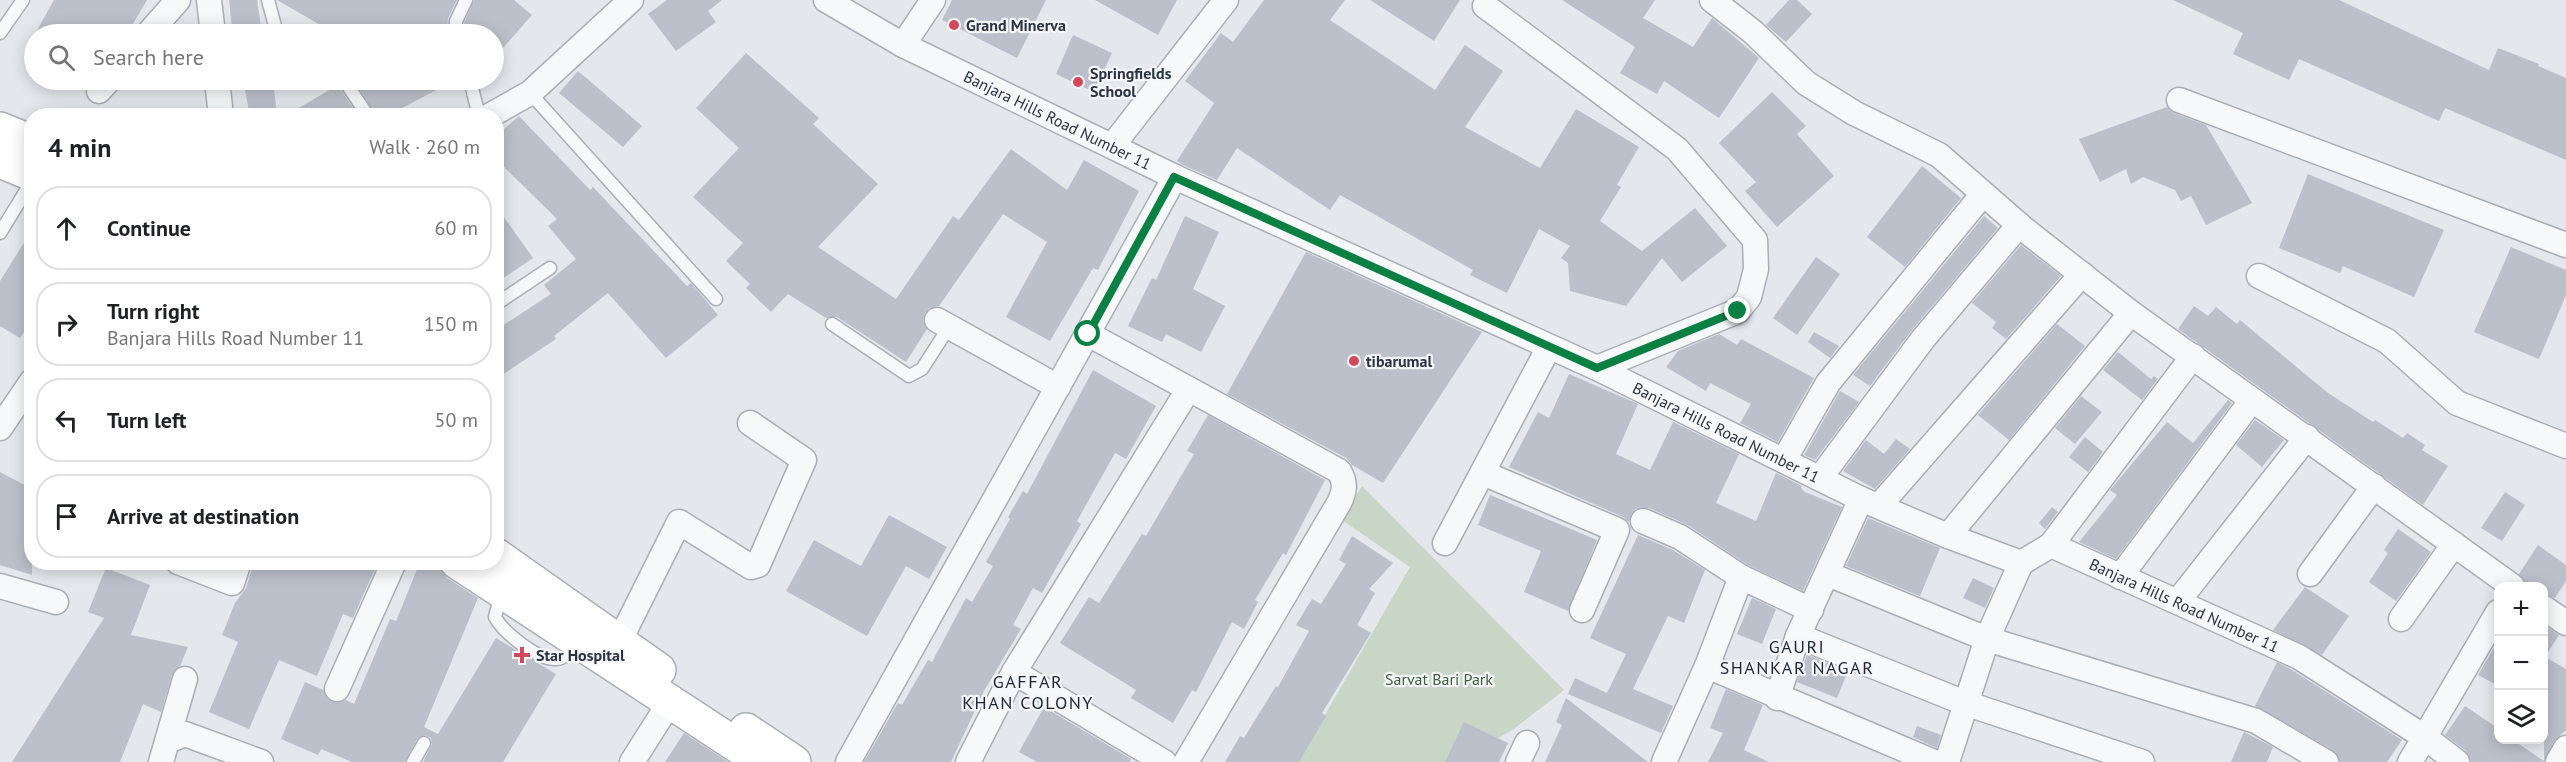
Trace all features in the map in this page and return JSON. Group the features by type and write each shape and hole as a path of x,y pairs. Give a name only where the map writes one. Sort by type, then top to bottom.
{"main road":[{"path":"0,129 24,139"},
{"path":"0,161 24,171"},
{"path":"504,561 794,762"},
{"path":"469,570 762,762"}],"street":[{"path":"157,24 178,0"},
{"path":"209,0 212,24"},
{"path":"503,108 530,93 632,0"},
{"name":"Banjara Hills Road Number 11","path":"826,0 903,45 1113,145 1174,177 1597,368 1870,503 1948,537 2021,563"},
{"path":"903,45 933,0"},
{"path":"1113,145 1226,0"},
{"path":"1712,0 1753,32 1806,82 1854,113 1939,155 2019,225 2131,313 2506,582"},
{"path":"1485,6 1677,149 1755,240 1756,269 1749,297 1738,311 1597,368"},
{"path":"219,90 220,108"},
{"path":"2180,100 2566,245"},
{"path":"849,762 1174,177"},
{"path":"1784,460 1828,383 1983,194"},
{"path":"1820,478 1923,339 2019,225"},
{"path":"1777,698 1798,636 1828,574 1870,503 2082,274"},
{"path":"2259,276 2388,341 2457,403 2566,446"},
{"path":"1948,537 2131,313"},
{"path":"943,323 1058,387"},
{"path":"1088,334 1339,471 1344,480 1344,492 1186,762"},
{"path":"1445,543 1549,347"},
{"path":"1947,762 1987,639 2021,563 2051,545 2193,356"},
{"path":"968,762 1014,672 1188,390"},
{"path":"0,429 24,393"},
{"path":"2120,577 2252,400"},
{"path":"620,642 679,522 751,567 758,565 804,460 750,423"},
{"path":"2178,601 2307,437"},
{"path":"1483,474 1617,530 1582,610"},
{"path":"2310,574 2374,486"},
{"path":"1643,521 1680,537 1741,577 1811,610"},
{"path":"2401,619 2454,544"},
{"name":"Banjara Hills Road Number 11","path":"2051,545 2299,657 2426,738 2457,762"},
{"path":"199,570 232,583 236,570"},
{"path":"337,689 390,570"},
{"path":"1828,574 1987,639 2256,721 2326,762"},
{"path":"1664,762 1707,666 1741,577"},
{"path":"0,586 56,602"},
{"path":"2548,611 2566,623"},
{"path":"2410,762 2494,621"},
{"path":"1798,636 1965,703 2142,762"},
{"path":"1707,666 1777,698 1934,762"},
{"path":"1014,672 1164,762"},
{"path":"164,752 185,679"},
{"path":"632,762 670,702"},
{"path":"164,752 185,734 261,762"},
{"path":"2558,762 2566,748"}],"lane":[{"path":"0,33 23,0"},
{"path":"268,0 274,24"},
{"path":"456,24 466,0"},
{"path":"351,90 363,108"},
{"path":"472,90 477,108"},
{"path":"530,93 716,299"},
{"path":"0,233 24,194"},
{"path":"504,299 550,268"},
{"path":"831,324 909,376 922,369 943,323"},
{"path":"413,762 424,743"}],"green space":[{"name":"Sarvat Bari Park","path":"1362,486 1564,690 1515,728 1459,762 1298,762 1410,567 1342,520"}],"building":[{"path":"54,0 147,0 133,24 41,24"},
{"path":"229,0 257,0 261,24 232,24"},
{"path":"277,0 457,0 448,18 448,24 319,24"},
{"path":"474,0 514,0 532,15 504,47 504,24 464,23"},
{"path":"667,0 722,0 708,11 716,22 676,51 648,14"},
{"path":"952,0 1046,0 1017,58 942,20"},
{"path":"1095,0 1177,0 1158,35"},
{"path":"1264,0 1345,0 1330,20 1435,90 1465,45 1503,71 1465,127 1540,168 1576,109 1639,147 1617,185 1621,187 1600,221 1642,251 1695,208 1727,246 1682,282 1662,258 1626,306 1570,291 1568,263 1561,258 1570,246 1539,229 1507,293 1470,275 1473,270 1340,195 1330,210 1237,148 1217,180 1183,165 1177,161 1214,103 1185,81 1221,33 1233,42"},
{"path":"1370,0 1460,0 1434,41"},
{"path":"1562,0 1655,0 1643,18 1693,47 1712,18 1759,58 1719,118 1664,81 1657,94 1620,73 1635,47"},
{"path":"1789,0 1797,0 1812,14 1786,42 1766,25"},
{"path":"2173,0 2339,0 2489,70 2498,48 2539,64 2538,66 2566,78 2566,160 2445,108 2439,121 2299,59 2289,80 2233,54 2243,33"},
{"path":"1073,35 1112,53 1094,92 1056,74"},
{"path":"746,53 819,118 813,124 878,184 818,247 896,299 953,216 959,220 1011,149 1067,190 1084,160 1139,191 1098,270 1093,268 1050,341 1006,317 1047,242 1003,214 939,306 930,308 925,313 923,321 927,329 906,362 837,317 826,318 788,294 771,312 746,288 750,284 726,261 743,243 693,197 739,148 696,108"},
{"path":"578,71 642,126 623,147 559,93"},
{"path":"245,90 274,90 276,108 248,108"},
{"path":"329,90 341,90 353,108 299,108"},
{"path":"360,90 436,90 402,108 371,108"},
{"path":"1772,92 1806,126 1797,134 1834,176 1777,227 1745,191 1756,182 1719,143"},
{"path":"2167,107 2174,113 2206,125 2252,203 2206,225 2191,196 2181,201 2175,190 2143,177 2131,184 2126,169 2100,182 2079,139"},
{"path":"519,116 590,190 593,187 687,286 691,283 718,315 666,358 608,293 554,336 556,339 504,374 504,325 551,294 544,285 576,259 548,226 557,219 504,167 504,129"},
{"path":"1922,166 1961,198 1905,267 1867,237"},
{"path":"2308,174 2444,230 2414,297 2343,266 2340,273 2279,248"},
{"path":"1185,216 1219,232 1193,289 1225,306 1201,352 1166,334 1162,342 1128,326 1152,278 1156,280"},
{"path":"1984,216 1998,228 1912,330 1870,386 1853,375"},
{"path":"504,217 533,258 504,278"},
{"path":"24,243 24,332 20,338 0,326 0,281"},
{"path":"2021,245 2061,276 2006,339 1992,328 1996,322 1972,303"},
{"path":"2511,247 2566,270 2566,295 2539,359 2474,332"},
{"name":"tibarumal","path":"1306,252 1482,332 1383,483 1352,465 1346,458 1227,394"},
{"path":"1816,257 1840,274 1797,335 1773,318"},
{"path":"2194,306 2208,316 2216,307 2237,324 2240,320 2328,393 2373,422 2375,420 2403,438 2407,433 2425,445 2422,450 2448,466 2423,505 2178,329"},
{"path":"2057,324 2085,346 2009,440 1978,415"},
{"path":"1814,332 1839,346 1830,358 1808,342"},
{"path":"1719,334 1737,345 1741,339 1814,378 1778,442 1740,423 1751,404 1710,383 1706,391 1666,367 1678,351"},
{"path":"2118,352 2151,379 2154,376 2158,379 2142,400 2103,370"},
{"path":"1093,370 1156,406 1126,459 1115,453 1077,521 1081,524 1042,593 1033,588 1013,625 1021,629 984,691 951,762 864,762 898,703 902,705 928,660 932,662 966,598 972,602 993,566 986,562 1010,519 1008,517 1023,491 1027,494"},
{"path":"1569,374 1638,404 1616,454 1650,470 1673,422 1739,454 1716,503 1756,521 1776,473 1802,486 1805,492 1842,507 1803,591 1748,565 1686,524 1649,508 1635,509 1629,522 1623,517 1509,467 1538,412 1549,418"},
{"path":"1840,391 1859,402 1815,460 1804,455"},
{"path":"2081,396 2102,412 2075,444 2055,428"},
{"path":"2228,400 2232,403 2116,559 2079,542 2117,495 2110,490 2167,422 2193,443"},
{"path":"1208,415 1325,480 1286,555 1283,553 1255,600 1258,602 1244,629 1232,622 1196,692 1192,690 1173,723 1131,698 1136,690 1060,643 1089,597 1099,603 1142,534 1146,536 1194,454 1187,451"},
{"path":"2255,420 2284,440 2262,467 2236,445"},
{"path":"2085,437 2103,452 2088,472 2069,457"},
{"path":"1896,439 1910,449 1875,489 1843,471 1866,440 1884,454"},
{"path":"0,472 24,485 24,570 32,570 32,575 0,565"},
{"path":"2505,492 2525,505 2502,541 2481,528"},
{"path":"1490,495 1597,540 1568,611 1524,592 1541,551 1478,525"},
{"path":"2052,507 2058,512 2045,529 2039,523"},
{"path":"889,515 947,547 929,579 906,566 867,636 786,591 814,540 861,566"},
{"path":"1868,518 1940,548 1920,596 1846,566"},
{"path":"2398,529 2431,552 2396,601 2369,582 2388,553 2384,550"},
{"path":"1638,535 1673,550 1705,570 1684,623 1668,616 1633,689 1673,706 1661,733 1568,694 1575,678 1607,693 1626,654 1590,638"},
{"path":"1352,536 1393,563 1369,589 1375,593 1357,625 1371,633 1322,713 1326,716 1299,762 1225,762 1240,736 1244,738 1276,686 1278,687 1309,631 1296,625 1312,599 1321,604 1346,564 1339,560"},
{"path":"2538,545 2566,565 2566,581 2555,598 2548,595 2548,582 2524,582 2519,574"},
{"path":"105,570 111,570 150,585 131,635 188,647 180,666 172,675 161,712 143,704 120,762 12,762 104,618 88,612"},
{"path":"252,570 374,570 353,618 343,614 317,676 279,660 249,729 209,712 238,642 222,635 235,603 246,588"},
{"path":"417,570 442,570 447,578 478,598 424,727 438,734 496,638 556,674 503,762 423,762 432,744 431,738 425,735 417,739 405,762 352,762 321,749 318,755 281,739 305,682 323,690 332,702 346,700 354,704 390,619 396,621"},
{"path":"1973,578 1994,588 1985,608 1963,598"},
{"path":"2305,587 2349,616 2322,655 2273,630"},
{"path":"1752,598 1776,609 1762,644 1737,634"},
{"path":"2548,628 2559,635 2548,652"},
{"path":"2494,648 2494,683 2478,675"},
{"path":"1807,655 1848,671 1837,698 1797,682"},
{"path":"2548,659 2566,669 2566,730 2554,741 2544,762 2471,762 2466,751 2445,735 2465,706 2494,726 2494,744 2519,744 2544,761 2544,744 2548,744"},
{"path":"2277,662 2402,740 2387,762 2340,762 2333,750 2255,706"},
{"path":"1726,689 1763,705 1744,750 1769,762 1708,762 1723,733 1710,728"},
{"path":"1566,698 1648,762 1545,762 1562,725 1556,722"},
{"path":"1044,707 1131,759 1130,762 1037,762 1019,752"},
{"path":"1464,722 1508,743 1499,762 1445,762"},
{"path":"1917,726 1941,735 1937,748 1913,737"},
{"path":"2244,732 2273,747 2267,762 2231,762"},
{"path":"684,733 728,762 665,762"}],"place":[{"name":"Grand Minerva","path":"954,25"},
{"name":"Springfields School","path":"1078,82"},
{"name":"tibarumal","path":"1354,361"},
{"name":"Star Hospital","path":"522,655"}],"district":[{"name":"GAURI SHANKAR NAGAR","path":"1797,656"},
{"name":"GAFFAR KHAN COLONY","path":"1028,691"}],"route":[{"path":"1088,334 1174,177 1597,368 1738,311"}]}
